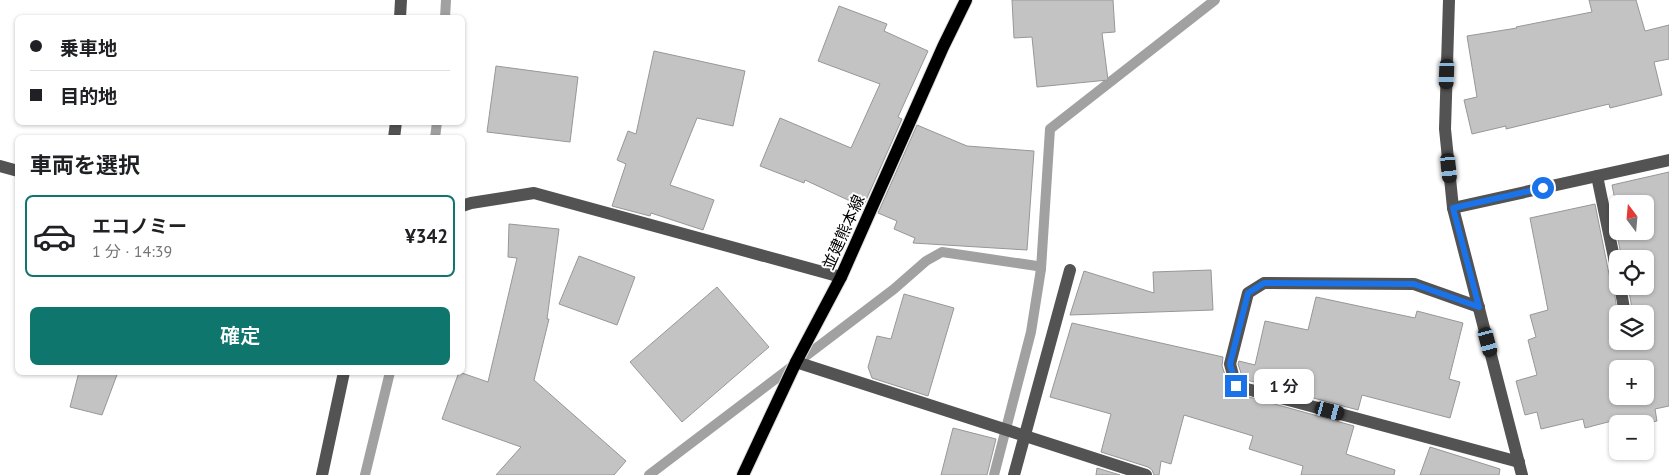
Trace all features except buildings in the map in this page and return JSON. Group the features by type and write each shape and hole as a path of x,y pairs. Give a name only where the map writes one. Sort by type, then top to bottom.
{"main road":[{"name":"並建熊本線","path":"743,475 796,362 841,277 943,47 966,0"}],"street":[{"path":"400,15 401,0"},
{"path":"1449,0 1445,129 1453,208 1521,469"},
{"path":"1453,208 1669,160"},
{"path":"0,166 15,170"},
{"path":"1597,176 1612,250"},
{"path":"465,205 534,193 841,277"},
{"path":"1014,475 1070,270"},
{"path":"1479,307 1414,284 1264,283 1248,293 1230,364 1236,386 1521,469"},
{"path":"796,362 1146,475"},
{"path":"322,475 343,375"}],"waterway":[{"path":"445,15 446,0"},
{"path":"994,475 1031,332 1041,269 1050,129 1215,0"},
{"path":"435,135 437,125"},
{"path":"649,475 894,289 926,261 942,252 1037,266 1041,269"},
{"path":"365,475 389,375"}],"route":[{"path":"1236,386 1230,364 1248,293 1264,283 1414,284 1479,307 1453,208 1543,188"}]}
